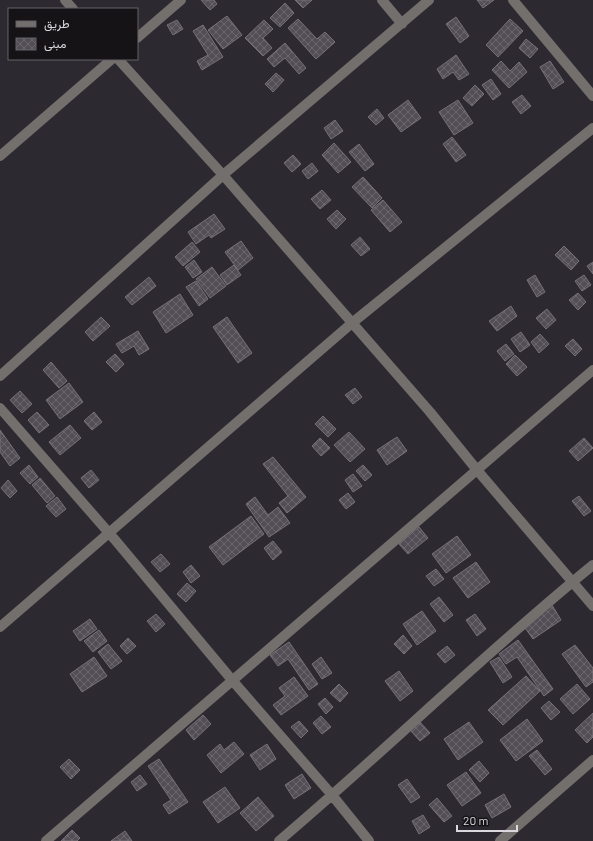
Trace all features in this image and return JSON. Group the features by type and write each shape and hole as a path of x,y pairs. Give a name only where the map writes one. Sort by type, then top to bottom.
{"street":[{"path":"65,0 72,8"},
{"path":"138,37 181,0"},
{"path":"382,0 402,24"},
{"path":"0,376 223,175 429,0"},
{"path":"513,0 593,96"},
{"path":"0,156 111,60"},
{"path":"119,60 223,175 430,412 477,470 593,606"},
{"path":"0,626 352,323 593,128"},
{"path":"46,841 593,370"},
{"path":"0,408 109,533 232,680 332,795 369,841"},
{"path":"279,841 453,686 593,565"},
{"path":"500,841 593,760"}],"building":[{"path":"201,0 214,0 217,4 210,10"},
{"path":"295,0 312,0 303,8"},
{"path":"477,0 494,0 483,8"},
{"path":"285,3 294,13 280,27 270,18"},
{"path":"227,16 242,35 223,49 208,30"},
{"path":"456,17 469,36 460,43 446,24"},
{"path":"298,19 317,39 325,32 335,42 316,59 288,28"},
{"path":"510,19 523,31 498,57 486,45"},
{"path":"177,20 183,29 173,35 167,25"},
{"path":"264,20 273,29 263,38 272,48 263,56 245,38"},
{"path":"203,25 223,57 202,70 197,61 208,55 193,31"},
{"path":"526,39 538,49 530,58 519,48"},
{"path":"285,43 306,68 299,74 285,58 274,67 267,59"},
{"path":"456,55 469,74 459,80 453,72 443,79 437,69"},
{"path":"501,61 510,71 519,62 527,72 509,88 492,70"},
{"path":"550,61 564,82 553,89 540,67"},
{"path":"276,73 284,80 273,92 265,84"},
{"path":"491,79 501,94 493,100 482,85"},
{"path":"475,85 484,94 472,106 463,98"},
{"path":"522,95 531,106 521,114 512,102"},
{"path":"408,100 421,118 401,132 388,115"},
{"path":"458,100 473,123 454,135 439,112"},
{"path":"377,109 384,118 376,125 368,117"},
{"path":"335,120 343,131 331,139 324,128"},
{"path":"452,137 466,155 456,162 443,144"},
{"path":"334,143 351,162 338,173 322,155"},
{"path":"359,144 374,164 365,171 349,152"},
{"path":"293,155 301,164 292,172 284,163"},
{"path":"312,163 318,171 308,179 302,171"},
{"path":"363,177 382,198 372,208 352,187"},
{"path":"322,190 331,200 320,209 311,199"},
{"path":"383,200 402,222 390,232 371,210"},
{"path":"337,210 346,219 336,229 327,219"},
{"path":"214,214 225,229 211,238 209,235 196,244 188,232"},
{"path":"360,237 370,249 361,256 351,245"},
{"path":"241,241 253,258 238,270 225,252"},
{"path":"192,242 200,252 183,266 175,257"},
{"path":"564,246 579,261 571,270 555,255"},
{"path":"194,260 202,272 193,278 185,267"},
{"path":"593,262 593,274 587,266"},
{"path":"234,265 241,275 227,285 220,275"},
{"path":"212,267 226,286 210,298 196,279"},
{"path":"535,275 545,292 537,297 527,280"},
{"path":"584,275 591,285 582,291 575,281"},
{"path":"149,277 156,286 132,305 125,297"},
{"path":"196,281 208,299 199,306 186,287"},
{"path":"578,293 586,302 578,310 569,300"},
{"path":"180,294 193,315 166,333 153,312"},
{"path":"511,306 517,316 497,331 489,321"},
{"path":"547,309 556,320 546,329 536,318"},
{"path":"101,317 110,326 93,341 85,332"},
{"path":"227,317 252,353 238,363 213,327"},
{"path":"138,331 149,349 139,355 134,346 122,353 116,344"},
{"path":"521,332 530,345 520,352 511,339"},
{"path":"540,334 549,344 539,353 531,342"},
{"path":"573,339 582,349 575,356 565,346"},
{"path":"506,344 514,354 505,361 497,351"},
{"path":"115,354 124,364 116,372 106,362"},
{"path":"515,355 527,367 517,376 506,364"},
{"path":"51,362 67,381 59,388 43,370"},
{"path":"69,383 83,402 60,419 46,400"},
{"path":"355,388 362,397 353,404 345,395"},
{"path":"20,391 32,404 22,413 10,400"},
{"path":"37,412 49,425 39,433 28,420"},
{"path":"94,412 102,422 92,430 84,421"},
{"path":"323,416 336,429 328,437 315,424"},
{"path":"70,425 81,438 60,455 49,442"},
{"path":"0,430 20,458 10,466 0,452"},
{"path":"349,432 365,449 350,462 334,445"},
{"path":"397,437 407,451 387,465 377,450"},
{"path":"320,438 330,448 321,456 312,446"},
{"path":"584,438 593,448 578,461 569,451"},
{"path":"273,457 306,497 287,513 279,503 288,496 263,464"},
{"path":"29,465 38,477 30,484 20,473"},
{"path":"363,465 372,475 365,481 356,471"},
{"path":"91,470 99,480 89,488 81,478"},
{"path":"353,474 362,486 353,492 345,480"},
{"path":"40,478 55,496 47,503 32,485"},
{"path":"8,480 17,491 10,498 1,488"},
{"path":"348,493 355,502 346,509 339,500"},
{"path":"579,496 591,511 584,516 572,501"},
{"path":"57,497 66,509 56,517 46,506"},
{"path":"255,497 268,515 278,507 290,523 269,537 246,504"},
{"path":"251,516 264,534 223,565 209,547"},
{"path":"419,527 428,538 408,554 399,544"},
{"path":"457,536 471,555 446,573 432,554"},
{"path":"273,541 282,552 273,560 264,548"},
{"path":"161,554 170,564 160,572 151,562"},
{"path":"476,562 490,582 468,598 453,578"},
{"path":"191,565 200,576 191,583 183,572"},
{"path":"436,569 444,579 434,586 426,576"},
{"path":"187,583 196,591 186,602 177,594"},
{"path":"439,597 453,615 444,622 430,604"},
{"path":"552,605 561,620 533,639 523,625"},
{"path":"422,611 436,631 417,645 403,624"},
{"path":"156,614 165,624 156,632 147,621"},
{"path":"475,614 486,629 477,636 466,620"},
{"path":"90,619 97,629 80,641 73,631"},
{"path":"99,630 107,641 93,652 84,641"},
{"path":"403,635 412,646 404,654 394,644"},
{"path":"128,638 136,646 127,654 120,646"},
{"path":"518,640 553,689 544,696 517,657 506,664 499,654"},
{"path":"289,642 318,684 309,690 288,659 278,666 270,655"},
{"path":"108,644 122,661 111,669 98,652"},
{"path":"575,645 593,668 593,682 586,687 562,654"},
{"path":"447,646 455,655 445,663 437,654"},
{"path":"94,657 107,676 82,692 70,674"},
{"path":"321,657 332,673 322,679 312,664"},
{"path":"499,657 512,677 503,683 490,662"},
{"path":"399,671 413,691 400,701 385,681"},
{"path":"526,676 540,691 503,725 488,710"},
{"path":"294,677 308,696 281,715 273,705 285,696 279,688"},
{"path":"339,684 348,693 340,702 330,693"},
{"path":"577,684 590,699 573,714 560,699"},
{"path":"325,698 333,707 326,714 318,704"},
{"path":"549,701 560,712 551,720 541,708"},
{"path":"593,713 593,737 587,743 575,730"},
{"path":"203,715 211,724 194,740 186,730"},
{"path":"321,716 331,727 322,734 313,723"},
{"path":"527,719 543,741 516,761 500,740"},
{"path":"299,721 308,731 301,738 291,727"},
{"path":"420,722 430,733 420,741 410,730"},
{"path":"469,722 483,742 458,760 444,739"},
{"path":"234,742 244,754 221,773 207,755 220,744 224,750"},
{"path":"267,744 276,759 260,770 250,755"},
{"path":"537,750 552,769 545,775 529,756"},
{"path":"69,759 80,770 71,779 60,767"},
{"path":"159,759 188,802 169,814 163,805 171,800 148,766"},
{"path":"479,761 489,773 480,782 469,770"},
{"path":"466,772 481,793 462,806 447,785"},
{"path":"302,774 311,788 294,799 285,785"},
{"path":"140,775 147,784 137,791 131,782"},
{"path":"407,779 420,797 411,803 398,785"},
{"path":"225,787 240,808 218,823 203,802"},
{"path":"504,794 511,807 492,818 485,805"},
{"path":"258,797 274,816 256,831 240,813"},
{"path":"437,798 452,816 444,822 429,805"},
{"path":"423,815 430,827 419,834 412,821"},
{"path":"72,830 80,838 77,841 61,841"},
{"path":"125,831 132,841 111,841"}]}
